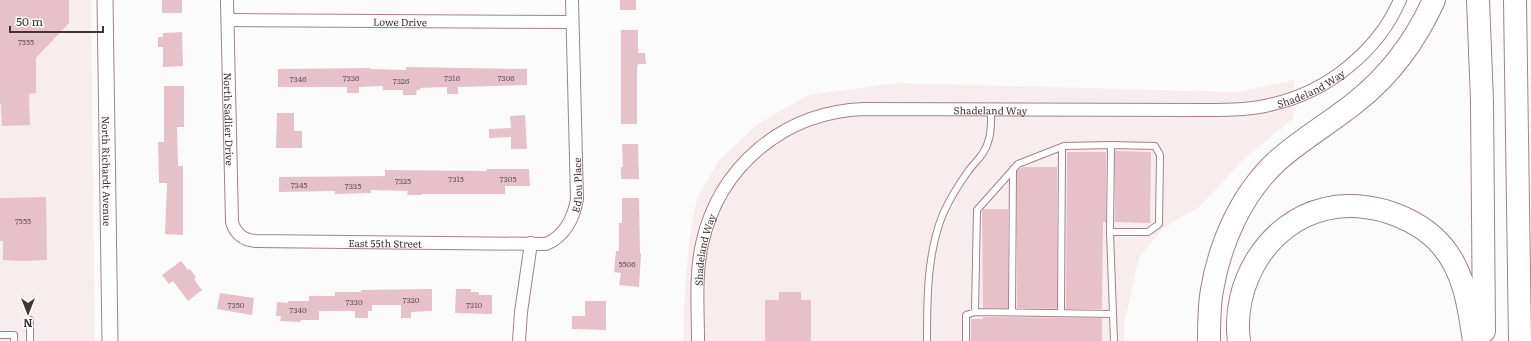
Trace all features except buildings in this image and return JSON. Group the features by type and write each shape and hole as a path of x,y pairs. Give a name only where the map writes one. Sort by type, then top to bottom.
{"highway":[{"path":"1209,341 1211,291 1218,261 1235,216 1247,198 1275,163 1356,102 1387,73 1402,56 1418,33 1434,0"},
{"path":"1478,0 1482,102 1484,341"},
{"path":"1515,0 1520,341"},
{"path":"1238,341 1238,315 1241,296 1246,281 1259,255 1280,231 1294,222 1324,209 1340,206 1376,209 1395,214 1424,229 1444,248 1465,289 1474,341"}],"street":[{"name":"North Richardt Avenue","path":"105,0 110,341"},
{"name":"North Sadlier Drive","path":"227,0 232,222 240,236"},
{"name":"Edlou Place","path":"531,244 546,244 561,234 571,220 576,202 572,0"},
{"name":"Shadeland Way","path":"698,341 699,262 708,222 717,201 743,163 769,140 809,118 839,110 864,109 1218,110 1272,105 1294,98 1318,87 1352,64 1377,38 1392,17 1400,0"},
{"name":"Lowe Drive","path":"228,20 572,22"},
{"name":"East 55th Street","path":"240,236 255,241 531,244"},
{"path":"518,341 531,244"}],"lane":[{"path":"927,341 930,272 933,245 951,197 961,181 982,155 988,144 991,131 991,109"},
{"path":"1061,313 1062,146"},
{"path":"976,312 977,210 1018,164 1062,146 1154,146 1160,155 1159,224 1148,232 1110,232"},
{"path":"1111,146 1110,232 1114,341"},
{"path":"1012,312 1013,169"},
{"path":"966,341 966,315 976,312 1113,314"},
{"path":"30,320 30,341"},
{"path":"0,335 14,335 14,341"}],"shaded area":[{"path":"0,0 91,0 95,341 0,341"},
{"path":"1294,80 1294,118 1245,158 1199,207 1163,228 1139,258 1125,320 1124,341 683,341 689,241 697,198 720,159 758,124 808,95 896,83 1237,92"}]}
